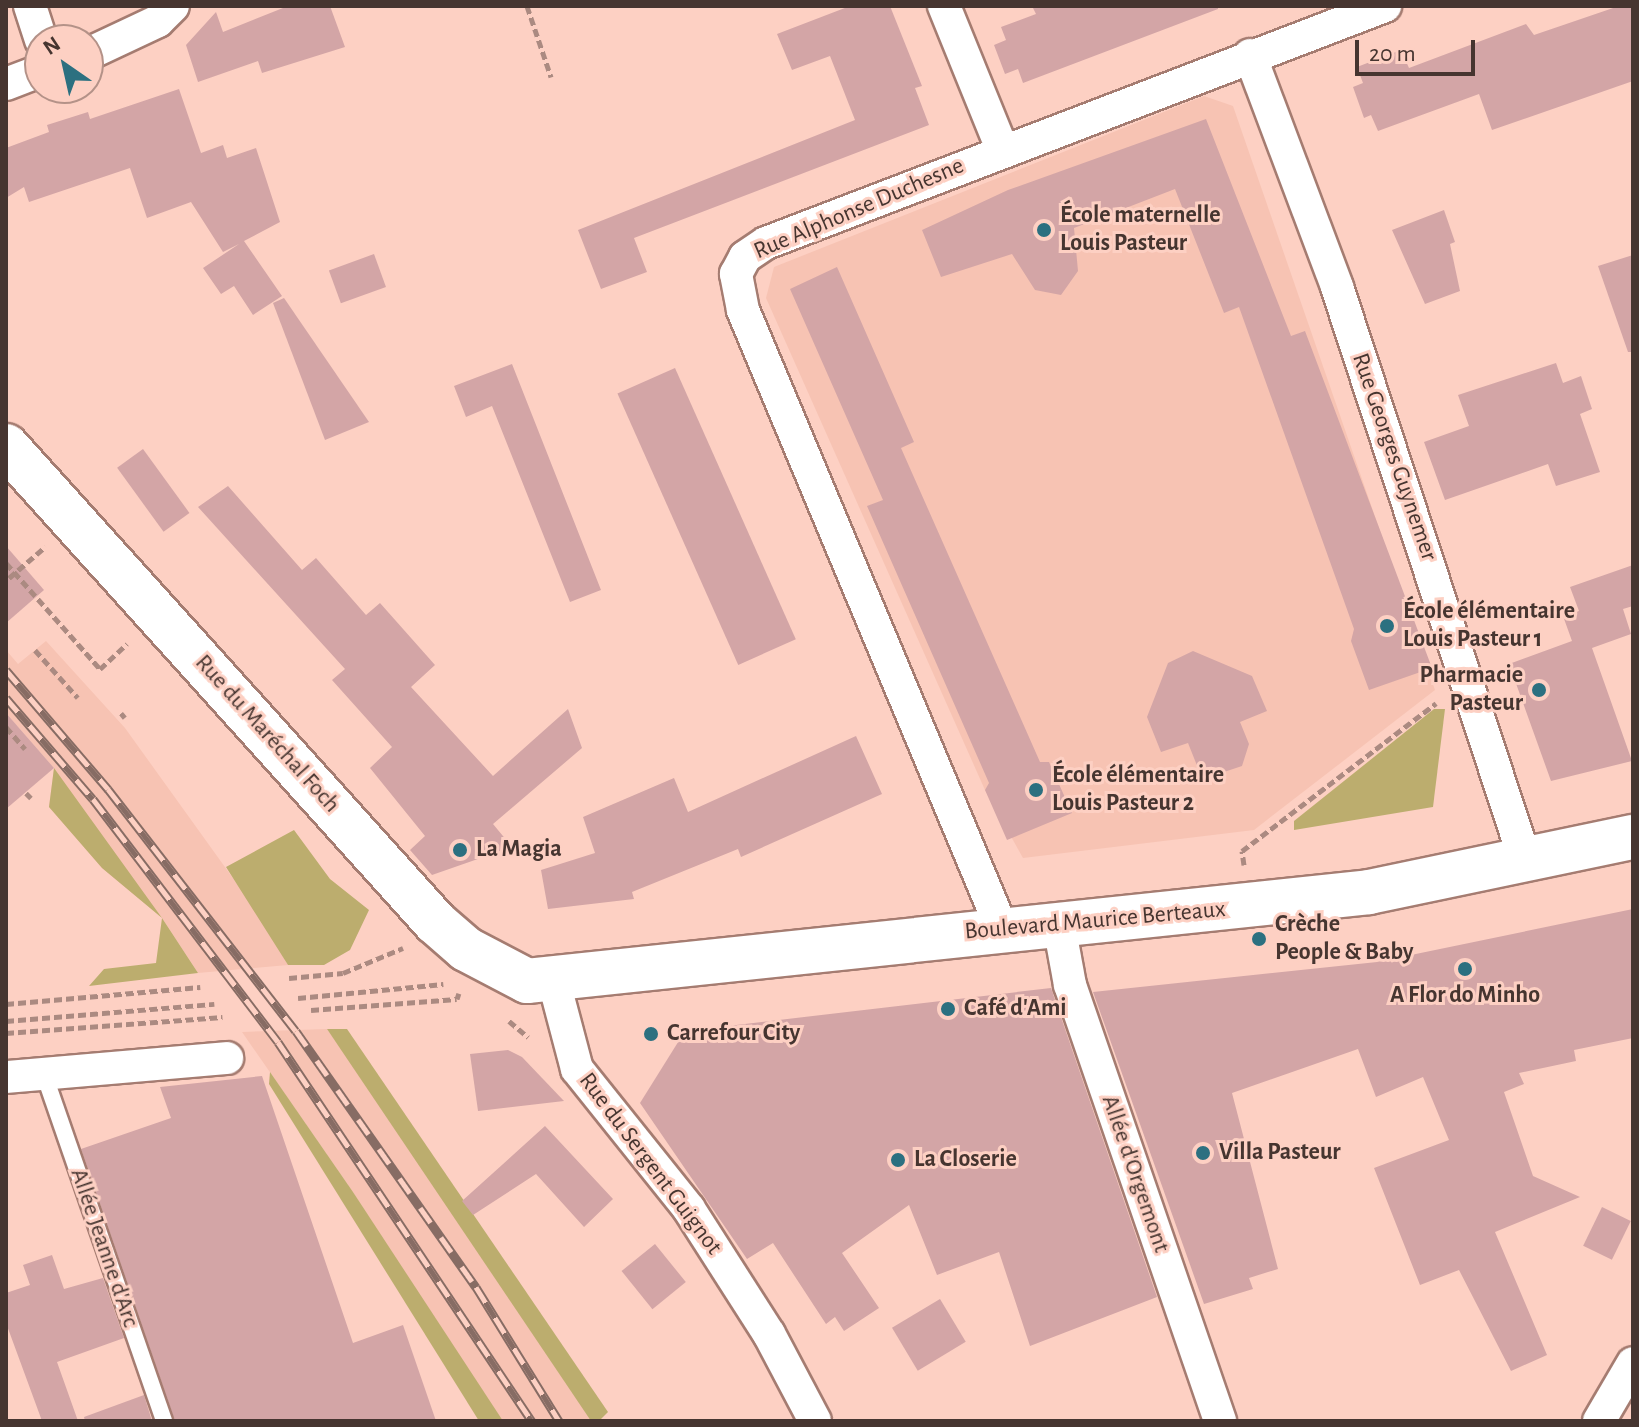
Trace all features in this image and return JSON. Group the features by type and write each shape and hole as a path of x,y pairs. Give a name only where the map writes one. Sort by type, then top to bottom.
{"street":[{"path":"104,46 158,21 173,6"},
{"path":"944,6 1002,149"},
{"name":"Rue Alphonse Duchesne","path":"1002,929 743,310 736,274 745,257 766,243 1002,149 1385,6"},
{"name":"Rue Georges Guynemer","path":"1250,55 1337,287 1468,678 1526,863"},
{"name":"Rue du Maréchal Foch","path":"6,446 449,936 510,974 554,982"},
{"name":"Boulevard Maurice Berteaux","path":"554,982 1002,929 1251,907 1526,863 1633,837"},
{"name":"Allée d'Orgemont","path":"1059,925 1070,985 1220,1421"},
{"name":"Rue du Sergent Guignot","path":"554,982 577,1069 697,1221 815,1421"},
{"path":"6,1077 227,1058"},
{"path":"1599,1421 1633,1363"}],"lane":[{"name":"Allée Jeanne d'Arc","path":"44,1074 164,1421"}],"path":[{"path":"527,6 551,77"},
{"path":"12,576 27,562"},
{"path":"6,563 12,576 100,669"},
{"path":"35,650 78,698"},
{"path":"1251,907 1242,851 1468,678"},
{"path":"6,727 25,749"},
{"path":"289,978 343,973 405,947"},
{"path":"298,998 442,986 445,976 473,996"},
{"path":"6,1004 200,987"},
{"path":"311,1010 457,999 461,988"},
{"path":"6,1021 214,1004"},
{"path":"6,1033 222,1017"},
{"path":"505,1018 532,1043"}],"shaded area":[{"path":"1204,96 1233,106 1435,690 1254,830 1023,858 985,790 766,298 774,267"},
{"path":"46,641 125,728 258,913 288,965 198,973 162,918 102,868 49,807 54,768 6,713 6,650 18,664"},
{"path":"1434,709 1445,709 1433,807 1294,830 1294,821"},
{"path":"54,768 162,918 102,868 49,807"},
{"path":"294,830 330,879 369,910 350,950 324,965 288,965 226,867"},
{"path":"162,918 198,973 89,986 104,969 156,963"},
{"path":"327,1029 445,1196 592,1421 498,1421 353,1192 242,1032"},
{"path":"327,1029 347,1029 608,1412 599,1421 591,1421"},
{"path":"270,1072 503,1421 479,1421 269,1084"}],"building":[{"path":"288,6 330,6 345,47 262,73 258,61 198,82 186,45 216,12 223,32"},
{"path":"850,6 890,6 922,86 915,88 929,125 634,238 647,272 601,289 578,230 855,120 830,56 792,70 777,34"},
{"path":"1032,6 1218,6 1218,9 1023,83 1018,69 1005,74 994,45 1006,40 1001,27 1036,14"},
{"path":"1619,6 1633,6 1633,81 1492,130 1479,94 1378,131 1371,115 1364,118 1353,87 1363,83 1357,67 1401,50 1409,68 1526,24 1534,35"},
{"path":"179,89 201,153 223,145 227,158 256,148 280,222 244,241 282,296 253,315 234,286 221,294 203,268 239,244 223,252 191,202 147,218 130,168 29,202 24,187 6,198 6,148 49,132 47,125 88,112 90,119"},
{"path":"1206,119 1291,336 1305,331 1432,668 1369,690 1351,641 1354,629 1239,307 1224,313 1175,189 1074,228 1078,271 1061,295 1035,290 1012,254 941,277 922,230 1008,190"},
{"path":"1444,210 1455,242 1450,244 1460,291 1425,304 1392,230"},
{"path":"374,254 386,287 341,303 329,270"},
{"path":"1633,255 1633,352 1628,352 1598,266"},
{"path":"837,267 914,442 901,448 1040,762 1049,762 1072,813 1007,840 985,790 989,783 867,506 883,500 790,289"},
{"path":"284,298 369,422 325,440 273,303"},
{"path":"1556,363 1563,383 1581,376 1592,409 1580,414 1600,472 1556,486 1548,464 1445,500 1424,442 1469,426 1458,395"},
{"path":"512,364 601,590 570,602 492,406 466,417 454,386"},
{"path":"675,368 796,639 738,665 617,394"},
{"path":"143,449 189,513 164,532 117,468"},
{"path":"228,486 302,570 316,558 366,615 380,603 435,665 411,687 493,776 568,709 582,748 493,824 512,847 432,875 410,850 425,836 370,768 392,747 332,680 345,669 198,507"},
{"path":"6,546 44,590 6,623"},
{"path":"1633,565 1633,606 1623,609 1631,634 1592,648 1632,761 1551,781 1509,664 1572,641 1563,616 1579,611 1570,587"},
{"path":"1193,651 1252,676 1267,711 1240,722 1249,744 1242,766 1215,775 1198,768 1188,743 1161,752 1147,717 1168,663"},
{"path":"6,713 54,768 6,809"},
{"path":"856,736 882,794 741,857 738,849 632,892 634,899 548,909 541,870 595,853 583,817 674,778 688,812"},
{"path":"1633,909 1633,1038 1574,1050 1576,1061 1519,1073 1524,1084 1504,1092 1533,1176 1580,1197 1495,1232 1547,1355 1511,1371 1459,1270 1420,1285 1374,1168 1449,1140 1423,1077 1376,1097 1358,1049 1232,1093 1278,1269 1249,1278 1253,1289 1204,1304 1093,992 1377,962"},
{"name":"La Closerie","path":"1051,988 1157,1297 1030,1346 999,1252 937,1275 909,1205 842,1253 879,1308 844,1331 835,1317 826,1324 773,1243 747,1259 640,1103 685,1031"},
{"path":"508,1050 522,1057 564,1101 478,1111 470,1054"},
{"path":"262,1076 353,1343 403,1325 436,1421 175,1421 81,1149 171,1118 160,1087"},
{"path":"545,1126 613,1199 584,1227 536,1174 473,1215 462,1201"},
{"path":"1602,1207 1631,1221 1612,1260 1583,1246"},
{"path":"655,1244 686,1282 652,1309 622,1271"},
{"path":"52,1255 64,1289 103,1278 124,1338 57,1362 78,1421 42,1421 6,1323 6,1293 30,1285 23,1265"},
{"path":"940,1299 966,1342 918,1371 892,1328"},
{"path":"144,1395 152,1421 85,1421 84,1417"}],"railway":[{"path":"6,670 108,789 296,1031 476,1287 559,1421"},
{"path":"6,698 93,799 278,1042 532,1421"}],"place":[{"name":"École maternelle Louis Pasteur","path":"1044,230"},
{"name":"École élémentaire Louis Pasteur 1","path":"1387,626"},
{"name":"Pharmacie Pasteur","path":"1539,690"},
{"name":"École élémentaire Louis Pasteur 2","path":"1036,790"},
{"name":"La Magia","path":"460,850"},
{"name":"Crèche People & Baby","path":"1259,939"},
{"name":"A Flor do Minho","path":"1465,969"},
{"name":"Café d'Ami","path":"948,1009"},
{"name":"Carrefour City","path":"651,1034"},
{"name":"Villa Pasteur","path":"1203,1153"},
{"name":"La Closerie","path":"898,1160"}]}
